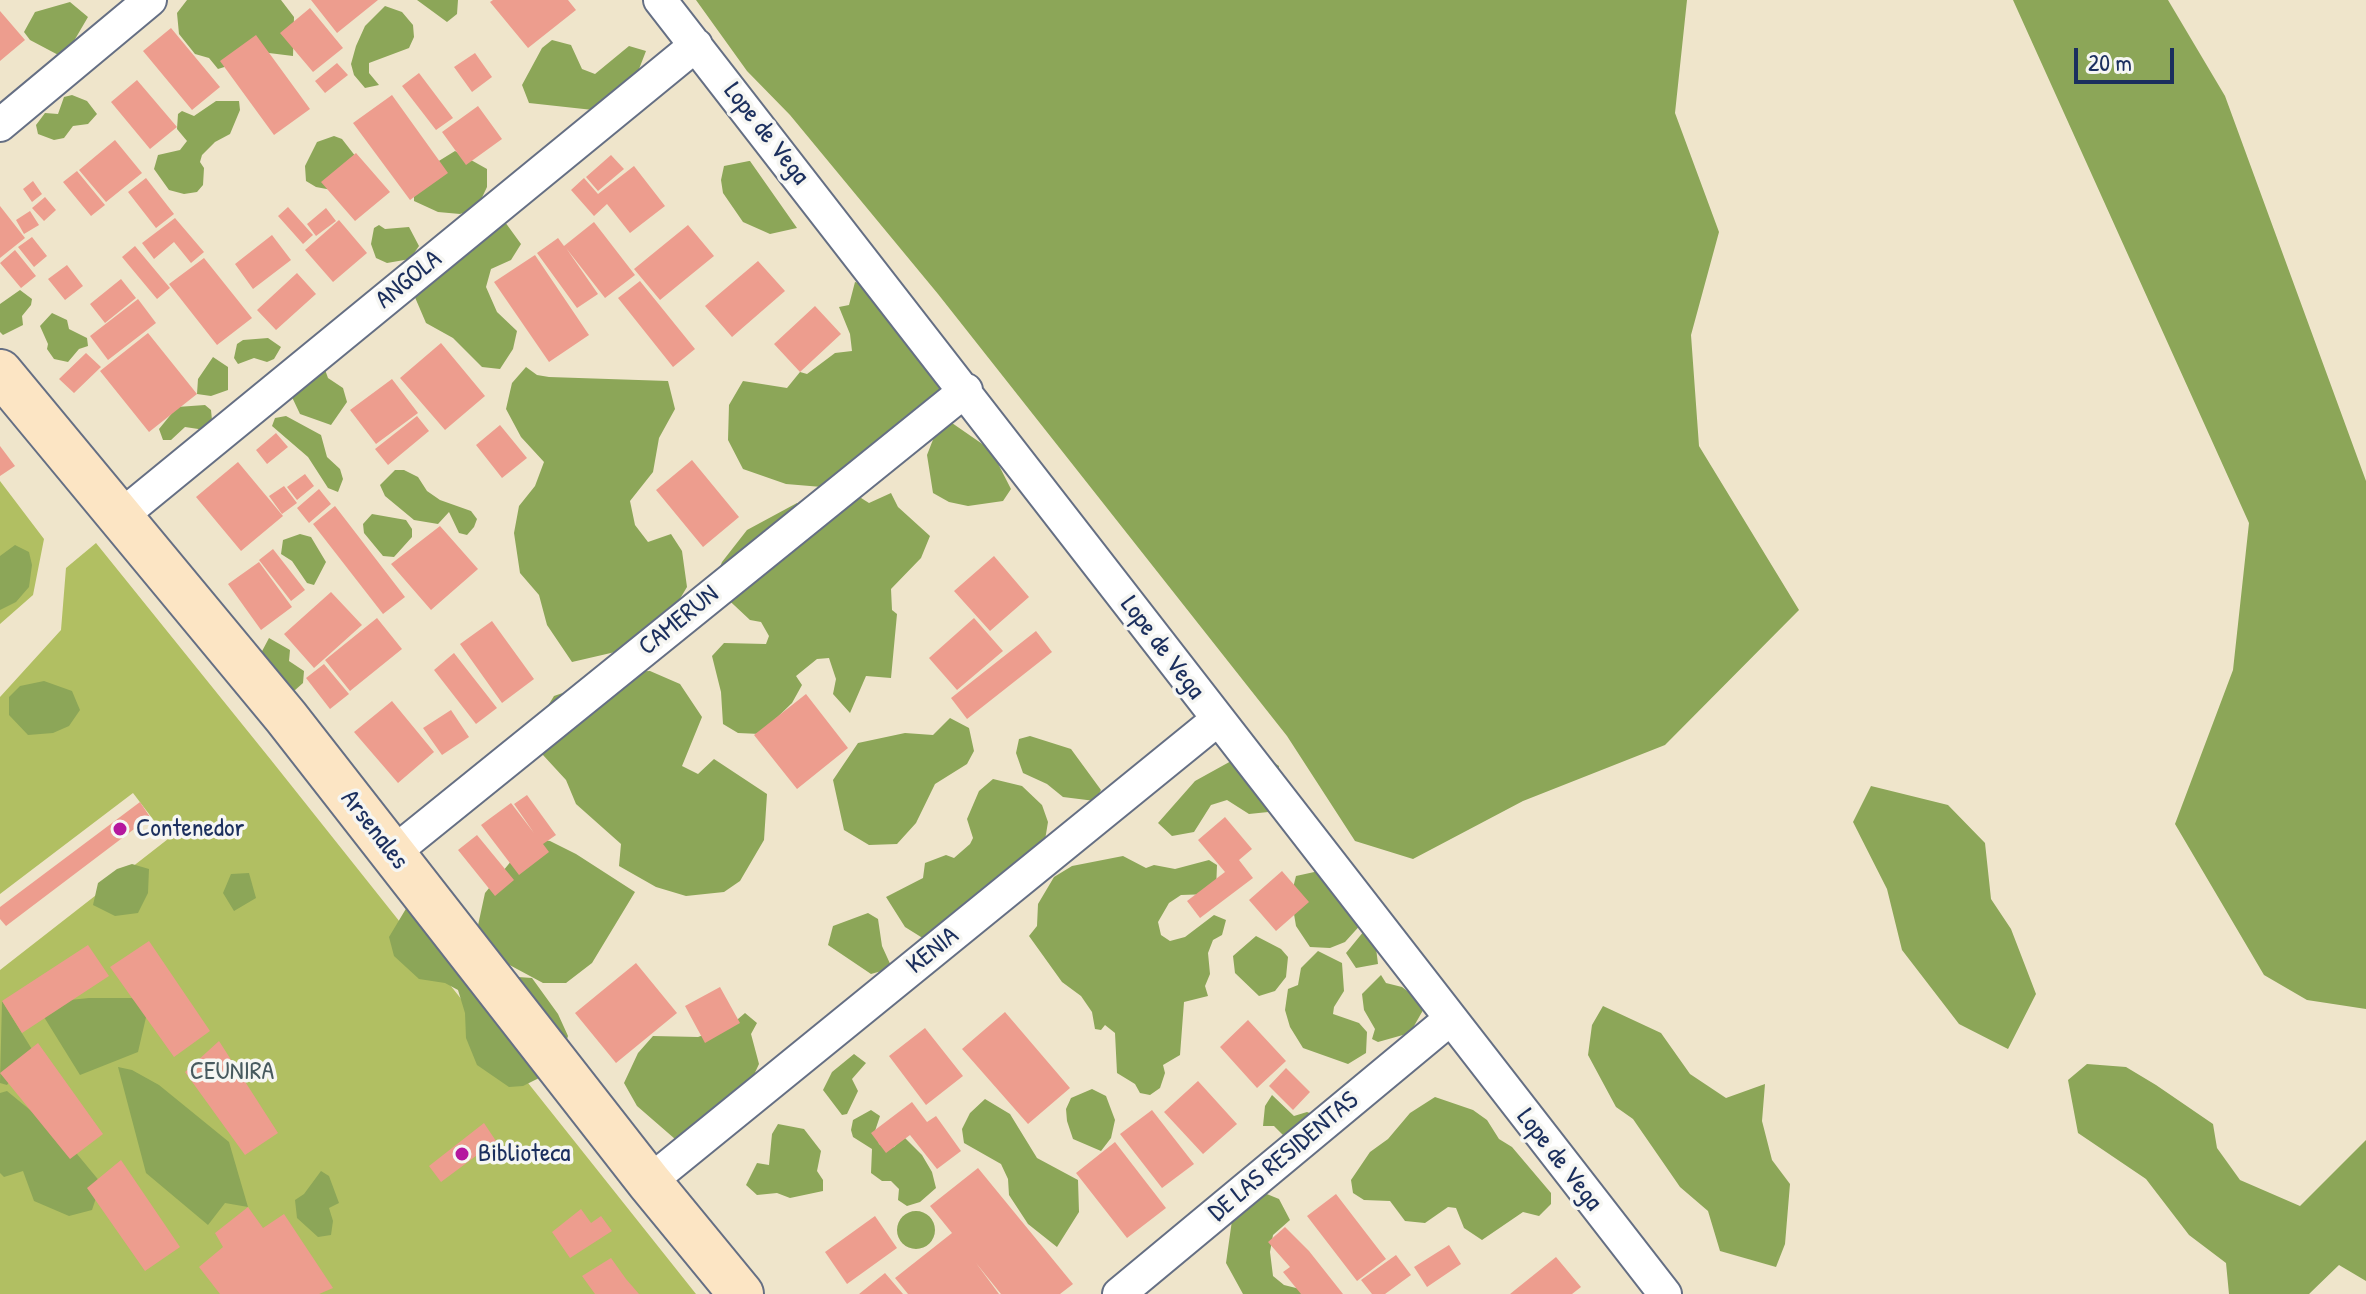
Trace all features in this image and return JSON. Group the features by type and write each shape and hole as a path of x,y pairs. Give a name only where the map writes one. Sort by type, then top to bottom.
{"main road":[{"name":"Arsenales","path":"0,372 121,516 393,853 649,1182 741,1294"}],"street":[{"path":"0,125 150,0"},
{"name":"Lope de Vega","path":"660,0 966,390 1449,1020 1665,1294"},
{"name":"ANGOLA","path":"121,516 696,45"},
{"name":"CAMERUN","path":"393,853 966,390"},
{"name":"KENIA","path":"649,1182 1217,720"},
{"name":"DE LAS RESIDENTAS","path":"1119,1294 1449,1020"}],"green space":[{"path":"187,0 281,0 294,17 293,56 269,53 218,69 209,58 195,54 179,34 177,13"},
{"path":"417,0 458,0 457,14 447,22"},
{"path":"696,0 1687,0 1675,113 1719,232 1691,335 1699,446 1799,610 1665,745 1523,801 1413,859 1355,841 1287,736 938,294 790,115 747,71"},
{"path":"2013,0 2168,0 2225,96 2366,481 2366,1009 2307,1000 2264,975 2175,824 2233,670 2249,523"},
{"path":"70,2 88,17 64,58 30,40 24,32 35,12"},
{"path":"385,6 402,12 413,25 414,37 409,48 369,63 369,73 379,85 365,88 354,75 351,64 365,26"},
{"path":"552,40 571,45 582,69 595,74 629,46 646,51 634,82 593,110 529,103 522,85 542,48"},
{"path":"72,95 87,101 97,114 88,124 73,126 64,138 54,140 38,134 36,125 45,113 58,114 64,97"},
{"path":"216,101 239,101 240,110 230,134 215,142 202,155 203,185 197,192 184,194 169,190 154,169 158,155 180,150 187,141 177,129 178,114 182,111 194,116"},
{"path":"334,136 342,139 356,157 332,190 316,187 306,181 305,166 317,142"},
{"path":"455,151 487,169 487,187 477,208 460,214 438,212 414,201 414,186 421,172"},
{"path":"750,161 797,228 770,234 743,222 723,193 721,180 724,166"},
{"path":"505,222 521,244 511,260 491,269 486,287 497,312 517,331 513,349 500,369 482,367 453,338 426,323 408,281"},
{"path":"379,225 385,229 409,227 419,246 410,259 387,263 376,258 371,244 374,228"},
{"path":"855,282 887,290 956,370 936,401 834,488 786,484 743,469 728,440 729,405 743,381 787,388 800,372 807,374 835,353 852,351 850,334 839,307 849,305"},
{"path":"20,290 32,299 31,305 22,316 23,325 3,335 0,332 0,304"},
{"path":"52,313 67,320 69,329 87,338 88,346 79,349 68,362 54,359 47,349 48,344 40,326"},
{"path":"268,338 281,347 274,359 267,362 254,358 238,364 234,358 237,344 243,340"},
{"path":"213,357 228,367 228,390 211,396 197,394 198,379"},
{"path":"323,364 328,378 343,388 347,402 331,425 300,414 291,395"},
{"path":"526,367 537,375 549,377 668,381 675,409 659,438 653,472 630,501 635,525 648,542 671,534 682,551 687,587 663,627 641,646 572,662 547,625 539,595 520,573 514,533 519,506 535,486 544,462 521,437 506,409 512,383"},
{"path":"205,405 211,410 212,420 205,430 185,427 171,440 163,440 159,429 177,407"},
{"path":"286,416 321,435 327,457 340,469 343,479 338,492 328,488 308,457 272,426 275,418"},
{"path":"952,423 991,450 1011,489 1003,501 968,506 949,502 933,493 927,455 934,437"},
{"path":"395,470 404,470 418,477 427,491 440,500 471,511 477,519 474,527 467,535 459,533 449,512 438,524 414,520 385,496 380,485"},
{"path":"0,481 44,539 33,595 0,624"},
{"path":"850,491 869,503 891,493 898,507 930,536 921,558 891,589 892,610 897,614 891,678 866,676 850,713 833,694 836,679 829,658 817,659 796,676 802,685 792,703 760,734 738,733 723,724 721,692 712,656 724,643 766,644 769,636 761,622 750,620 719,591 715,579 722,562 747,530 797,503 810,512"},
{"path":"372,514 406,520 412,529 412,537 394,557 383,556 364,533 363,524"},
{"path":"300,534 311,537 326,562 314,585 307,583 292,561 281,554 283,540"},
{"name":"CEUNIRA","path":"96,543 696,1294 0,1294 0,970 168,839 133,793 0,894 0,697 61,630 66,568"},
{"path":"15,545 29,552 32,565 29,587 16,602 0,610 0,556"},
{"path":"269,638 290,650 289,661 304,671 303,683 294,691 260,655"},
{"path":"650,671 680,684 702,717 682,766 698,774 714,759 767,794 764,840 740,881 724,892 686,896 656,887 619,866 621,844 576,804 566,780 543,755 534,728 554,696 623,672"},
{"path":"44,681 72,691 80,710 69,726 53,733 28,735 9,715 9,697 20,686"},
{"path":"950,718 969,728 974,751 967,764 935,784 916,823 897,844 869,845 844,830 833,780 858,743 905,733 933,735"},
{"path":"1030,736 1071,749 1101,790 1095,801 1063,797 1047,784 1023,773 1016,753 1019,739"},
{"path":"1242,755 1262,755 1279,766 1278,811 1249,814 1227,800 1211,805 1194,832 1172,836 1158,823 1195,781"},
{"path":"993,779 1022,786 1042,805 1048,822 1044,846 929,942 905,927 886,897 923,878 925,863 946,855 954,858 970,844 973,838 967,819 979,791"},
{"path":"1871,786 1948,805 1985,843 1991,899 2011,929 2036,994 2008,1049 1959,1024 1902,950 1887,889 1853,822"},
{"path":"536,839 550,841 576,854 635,892 592,963 566,983 543,983 504,962 477,930 485,893 521,849"},
{"path":"1123,856 1146,868 1154,865 1175,869 1209,860 1217,865 1216,890 1211,894 1181,895 1169,903 1158,922 1161,935 1170,941 1185,937 1214,915 1226,920 1222,935 1213,940 1208,953 1210,974 1205,986 1208,996 1184,1002 1180,1055 1163,1065 1165,1073 1160,1088 1150,1095 1140,1093 1135,1084 1117,1073 1115,1033 1105,1025 1101,1030 1095,1029 1092,1012 1081,996 1062,982 1029,936 1037,926 1038,904 1054,877 1072,866"},
{"path":"132,864 149,869 148,893 138,913 115,916 93,905 98,883 117,869"},
{"path":"1328,869 1364,921 1345,942 1330,948 1310,947 1296,926 1291,896 1296,876"},
{"path":"249,873 256,898 234,911 223,893 231,874"},
{"path":"413,897 518,977 532,978 558,1014 568,1036 560,1061 549,1073 523,1086 509,1087 477,1065 466,1038 465,1013 458,990 445,983 419,979 394,956 389,937"},
{"path":"868,913 878,919 882,946 892,968 871,974 828,945 833,926"},
{"path":"1364,931 1374,932 1378,964 1356,968 1346,953"},
{"path":"1256,936 1281,949 1288,957 1286,977 1275,991 1259,996 1235,973 1233,956"},
{"path":"1318,951 1342,963 1344,991 1333,1014 1359,1023 1367,1032 1366,1053 1348,1064 1303,1048 1290,1027 1285,1010 1288,989 1298,985 1301,968"},
{"path":"1381,975 1386,983 1402,987 1426,1005 1410,1033 1378,1042 1372,1039 1375,1029 1364,1010 1362,994"},
{"path":"132,998 147,1013 138,1052 80,1075 44,1017 50,1002"},
{"path":"2,1001 33,1051 7,1085 0,1083"},
{"path":"1603,1006 1661,1033 1690,1074 1726,1098 1765,1084 1762,1121 1772,1160 1790,1184 1785,1244 1776,1267 1720,1251 1708,1211 1680,1187 1633,1119 1616,1107 1588,1055 1592,1025"},
{"path":"745,1013 757,1023 751,1034 759,1064 752,1079 693,1135 675,1139 637,1106 624,1083 638,1053 653,1036 698,1037 731,1025"},
{"path":"854,1054 866,1063 852,1079 858,1091 847,1114 842,1115 823,1090 832,1072"},
{"path":"2087,1064 2126,1067 2156,1085 2213,1124 2217,1148 2240,1180 2300,1206 2366,1140 2366,1281 2339,1265 2309,1294 2229,1294 2226,1263 2189,1235 2146,1179 2078,1133 2068,1080"},
{"path":"118,1067 132,1070 159,1085 229,1142 248,1207 225,1203 208,1225 146,1173"},
{"path":"1092,1089 1106,1096 1115,1120 1111,1138 1101,1151 1073,1139 1067,1121 1066,1109 1071,1098"},
{"path":"7,1091 63,1137 101,1183 92,1210 69,1216 34,1201 23,1171 4,1177 0,1173 0,1093"},
{"path":"1272,1095 1294,1116 1307,1112 1315,1115 1287,1139 1274,1126 1263,1126 1265,1106"},
{"path":"1435,1097 1473,1110 1487,1120 1499,1139 1512,1147 1551,1193 1551,1204 1539,1216 1523,1212 1482,1240 1464,1228 1456,1208 1448,1207 1425,1223 1405,1221 1390,1201 1364,1200 1353,1193 1351,1180 1370,1152 1388,1139 1410,1113"},
{"path":"985,1099 1010,1114 1037,1158 1078,1180 1079,1212 1057,1247 1028,1224 1009,1195 1008,1179 1001,1164 964,1143 962,1129 970,1113"},
{"path":"871,1110 880,1116 875,1131 879,1144 886,1149 894,1147 904,1137 922,1155 932,1172 936,1188 920,1202 907,1206 898,1200 899,1189 891,1181 882,1181 871,1173 872,1149 853,1137 851,1130 853,1120"},
{"path":"778,1124 804,1129 821,1151 817,1171 823,1180 823,1191 790,1198 777,1193 757,1195 746,1185 757,1163 769,1165 772,1134"},
{"path":"321,1171 329,1176 339,1203 329,1208 333,1221 331,1235 318,1237 297,1218 295,1200 304,1194"},
{"path":"1257,1190 1279,1199 1290,1220 1273,1235 1270,1252 1273,1276 1284,1285 1320,1294 1243,1294 1226,1263 1233,1213"},
{"path":"916,1211 929,1217 935,1230 929,1243 916,1249 903,1243 897,1230 903,1217"}],"building":[{"path":"311,0 378,0 337,33"},
{"path":"568,0 576,10 528,48 490,2"},
{"path":"310,8 343,48 313,72 280,33"},
{"path":"0,11 25,40 0,61"},
{"path":"171,28 220,87 192,110 143,51"},
{"path":"256,35 310,109 274,135 220,61"},
{"path":"475,53 492,77 472,92 454,67"},
{"path":"337,63 348,75 325,93 315,81"},
{"path":"419,73 453,118 436,130 402,86"},
{"path":"137,80 177,127 150,149 111,102"},
{"path":"392,95 448,173 410,200 353,123"},
{"path":"478,106 502,139 466,165 442,132"},
{"path":"115,140 142,173 106,202 79,170"},
{"path":"356,153 390,192 355,221 321,182"},
{"path":"611,155 624,169 598,191 586,177"},
{"path":"634,166 665,206 630,233 607,204 594,216 571,190 584,178 598,194"},
{"path":"77,171 105,205 91,216 63,182"},
{"path":"146,178 174,214 156,228 128,192"},
{"path":"33,181 42,194 32,202 23,189"},
{"path":"45,197 56,210 44,221 32,208"},
{"path":"0,206 25,238 0,258"},
{"path":"288,207 313,235 303,244 278,216"},
{"path":"326,208 336,221 316,236 307,224"},
{"path":"30,211 39,225 24,234 16,220"},
{"path":"175,218 204,252 191,263 174,242 154,259 142,243"},
{"path":"339,220 367,253 333,282 305,250"},
{"path":"594,222 635,275 605,298 566,248 598,294 577,308 537,253 558,238 564,246"},
{"path":"688,225 714,256 660,300 634,269"},
{"path":"272,235 291,260 253,289 235,264"},
{"path":"32,237 47,256 34,267 18,247"},
{"path":"135,246 170,288 157,299 122,257"},
{"path":"15,250 36,276 21,288 0,263"},
{"path":"535,255 589,335 549,362 494,282"},
{"path":"204,258 252,318 217,345 169,284"},
{"path":"758,261 785,291 732,337 705,306"},
{"path":"67,265 83,286 65,300 48,279"},
{"path":"297,273 316,294 276,330 257,310"},
{"path":"121,279 136,298 105,323 90,304"},
{"path":"640,281 695,349 673,367 618,298"},
{"path":"138,299 156,323 108,360 90,336"},
{"path":"815,306 841,334 800,372 774,344"},
{"path":"148,333 197,394 149,432 100,371"},
{"path":"441,343 485,396 445,430 400,378"},
{"path":"86,353 101,367 74,393 59,379"},
{"path":"392,379 418,413 376,444 350,410"},
{"path":"417,416 429,431 388,465 375,449"},
{"path":"500,425 527,458 502,478 476,445"},
{"path":"276,433 288,447 267,464 256,450"},
{"path":"0,446 15,466 0,476"},
{"path":"692,460 739,517 703,547 656,490"},
{"path":"238,462 283,516 241,551 196,497"},
{"path":"305,474 314,486 297,500 287,487"},
{"path":"284,486 297,503 282,514 269,496"},
{"path":"319,489 331,504 309,523 297,508"},
{"path":"335,506 405,597 383,614 313,524"},
{"path":"440,526 478,569 431,610 391,564"},
{"path":"273,549 305,590 291,601 259,560"},
{"path":"994,556 1029,597 990,631 954,591"},
{"path":"259,562 292,607 261,630 228,584"},
{"path":"331,592 362,625 314,668 284,634"},
{"path":"377,618 402,649 350,691 325,660"},
{"path":"974,618 1003,651 957,690 929,658"},
{"path":"492,621 534,679 502,703 460,644"},
{"path":"1036,631 1052,652 967,719 951,698"},
{"path":"454,653 497,708 476,724 434,670"},
{"path":"324,664 349,694 330,709 306,678"},
{"path":"806,694 848,748 797,789 754,735"},
{"path":"392,701 434,752 398,783 354,732"},
{"path":"451,710 469,737 442,755 423,728"},
{"path":"527,795 556,835 543,844 549,852 519,875 481,825 511,803 534,833 514,804"},
{"path":"140,802 150,817 6,926 0,919 0,907"},
{"path":"1225,817 1252,849 1239,860 1253,878 1200,918 1187,901 1225,872 1198,840"},
{"path":"477,835 514,880 495,896 458,850"},
{"path":"1282,871 1309,902 1276,931 1249,900"},
{"path":"149,941 210,1031 174,1057 110,967"},
{"path":"88,945 109,976 22,1033 2,1001"},
{"path":"636,963 677,1013 616,1063 575,1013"},
{"path":"720,987 740,1023 705,1043 685,1006"},
{"path":"1005,1012 1070,1088 1028,1124 962,1049"},
{"path":"1248,1020 1286,1061 1257,1088 1220,1047"},
{"path":"925,1028 963,1076 926,1105 889,1056"},
{"path":"219,1041 278,1133 245,1155 185,1072"},
{"path":"38,1043 103,1134 70,1159 0,1073"},
{"path":"1286,1068 1310,1092 1293,1110 1269,1086"},
{"path":"1198,1081 1237,1124 1203,1154 1164,1112"},
{"path":"912,1102 927,1122 936,1116 961,1151 937,1169 910,1135 886,1153 871,1133"},
{"path":"1152,1110 1194,1164 1162,1188 1120,1134"},
{"name":"Biblioteca","path":"484,1123 496,1141 441,1182 429,1166"},
{"path":"1115,1142 1166,1208 1127,1238 1076,1173"},
{"path":"121,1160 180,1247 145,1271 87,1188"},
{"path":"978,1168 1073,1284 1060,1294 1001,1294 976,1263 999,1294 908,1294 895,1278 952,1233 930,1206"},
{"path":"1336,1194 1386,1259 1357,1281 1307,1216"},
{"path":"248,1207 263,1228 284,1214 333,1288 319,1294 220,1294 199,1267 223,1247 215,1233"},
{"path":"581,1209 591,1223 601,1216 612,1231 570,1258 552,1232"},
{"path":"875,1216 897,1248 847,1284 825,1252"},
{"path":"1285,1227 1309,1251 1343,1294 1301,1294 1283,1272 1290,1267 1268,1242"},
{"path":"1449,1245 1461,1264 1427,1287 1414,1267"},
{"path":"1396,1255 1411,1275 1385,1294 1372,1294 1361,1280"},
{"path":"1556,1257 1581,1287 1572,1294 1510,1294"},
{"path":"611,1258 639,1294 595,1294 582,1276"},
{"path":"885,1273 903,1294 859,1294"}],"place":[{"name":"Contenedor","path":"120,829"},
{"name":"Biblioteca","path":"462,1154"}]}
